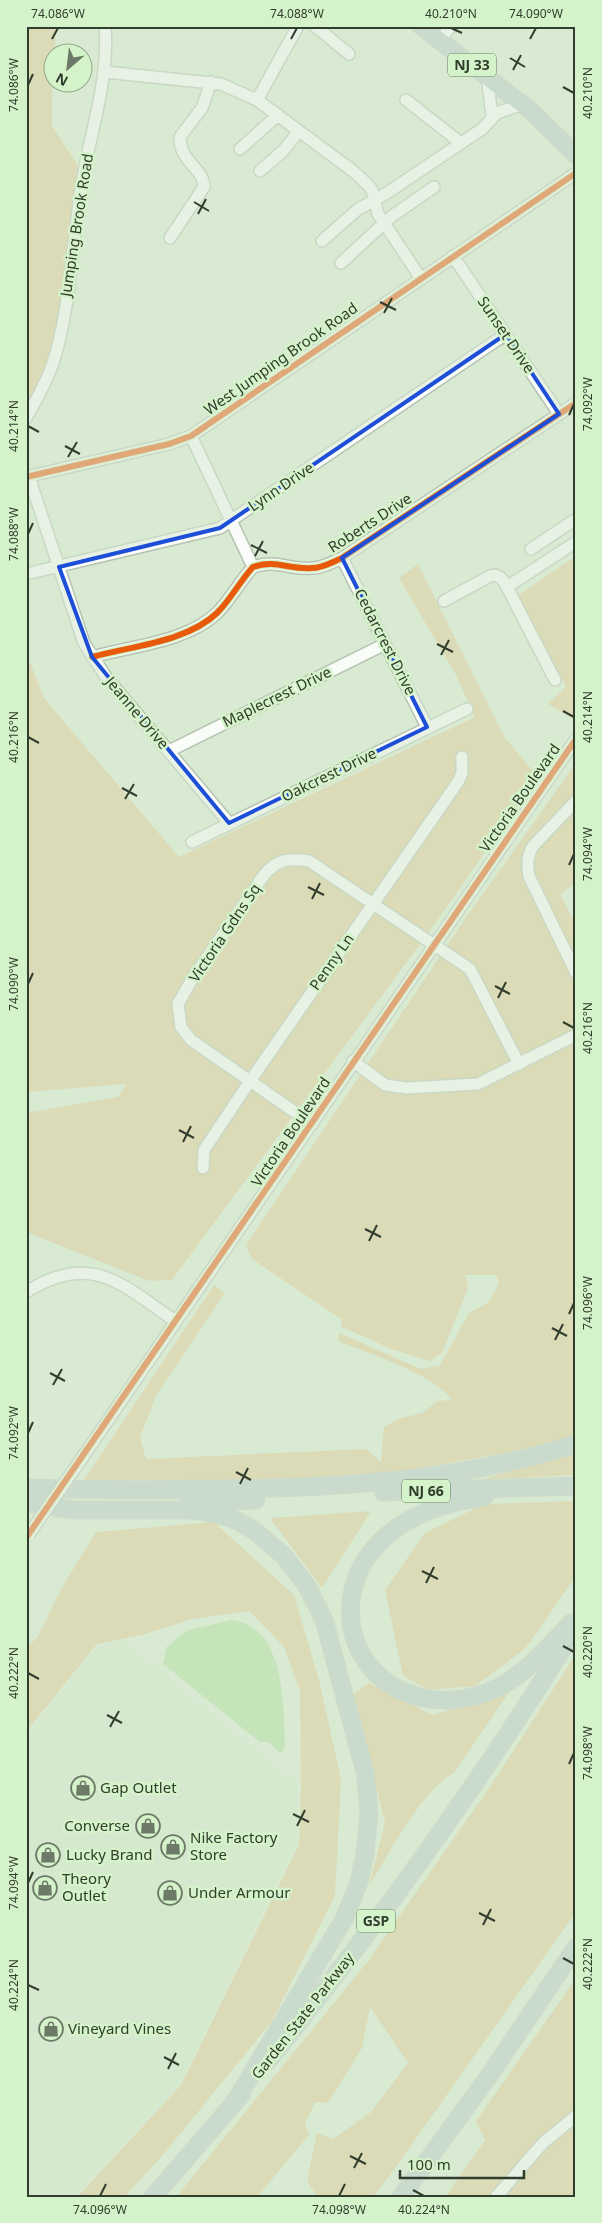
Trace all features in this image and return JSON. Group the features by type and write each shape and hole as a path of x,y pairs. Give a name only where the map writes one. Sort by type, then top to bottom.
{"highway":[{"name":"NJ 33","path":"421,26 522,104 554,132 576,156"},
{"path":"279,1488 386,1482 455,1473 521,1459 576,1444"},
{"name":"NJ 66","path":"26,1503 152,1503 281,1499 332,1493 576,1486"},
{"name":"NJ 66","path":"26,1488 125,1490 279,1488 332,1493"},
{"path":"519,1488 490,1496 456,1502 430,1511 402,1525 378,1544 363,1564 352,1591 351,1623 359,1652 371,1670 396,1689 429,1699 463,1699 486,1693 514,1678 541,1655 576,1618"},
{"path":"26,1503 74,1510 192,1510 213,1513 236,1520 266,1539 288,1560 314,1597 324,1620 365,1772 369,1812 365,1854 354,1895 344,1919 235,2102"},
{"name":"Garden State Parkway","path":"153,2197 235,2102 319,1997 410,1875 491,1758 576,1628"},
{"path":"401,2197 491,2073 576,1947"}],"street":[{"name":"Jumping Brook Road","path":"26,418 47,379 58,344 84,172 105,72 105,26"},
{"path":"256,100 298,26"},
{"path":"314,26 349,54"},
{"path":"440,40 451,26"},
{"path":"105,72 211,82 230,86 256,100 363,180 372,190 378,214 420,277"},
{"path":"486,76 492,116"},
{"path":"170,238 204,187 199,174 183,154 180,137 202,108 211,82"},
{"path":"406,100 460,143"},
{"path":"322,242 358,210 486,126 492,116 502,110 522,104"},
{"path":"240,148 278,115"},
{"path":"260,171 283,151 299,131"},
{"name":"West Jumping Brook Road","path":"28,477 175,443 191,436 420,277 576,173"},
{"path":"341,262 384,223 434,186"},
{"name":"Sunset Drive","path":"453,256 559,414"},
{"name":"Lynn Drive","path":"26,574 214,530 231,521 506,334"},
{"name":"Roberts Drive","path":"253,567 271,563 311,569 342,558 576,403"},
{"path":"92,657 177,636 198,626 223,607 253,567 191,436"},
{"name":"Jeanne Drive","path":"28,477 84,643 92,657 106,677 229,823"},
{"path":"531,549 573,521 576,524"},
{"path":"507,587 576,542"},
{"name":"Cedarcrest Drive","path":"342,558 427,727"},
{"path":"444,601 494,574 500,577 555,680"},
{"name":"Maplecrest Drive","path":"169,751 385,644"},
{"name":"Oakcrest Drive","path":"192,842 467,709"},
{"name":"Victoria Boulevard","path":"28,1536 576,739"},
{"name":"Penny Ln","path":"203,1168 204,1150 458,782 462,773 462,757"},
{"path":"576,802 533,846 528,854 527,865 528,876 576,973"},
{"name":"Victoria Gdns Sq","path":"312,1124 191,1040 181,1027 178,1004 192,980 264,875 281,860 309,861 470,969 519,1064"},
{"path":"353,1061 385,1085 407,1088 478,1084 576,1035"},
{"path":"26,1292 51,1278 66,1273 92,1273 122,1285 175,1322"},
{"path":"496,2197 543,2143 576,2116"}],"highlighted area":[{"path":"506,334 559,414 342,558 427,727 229,823 92,657 59,567 220,528"}],"shaded area":[{"path":"26,26 56,26 55,42 42,42 42,92 52,92 52,126 85,176 55,355 26,404"},
{"path":"576,556 576,721 548,704 566,687 517,596"},
{"path":"418,564 505,738 538,777 434,925 172,1280 149,1281 26,1232 26,1113 118,1097 126,1084 26,1092 26,652 44,698 179,857 475,717 456,675 399,578"},
{"path":"576,763 576,883 560,894 576,925 576,1437 510,1452 388,1474 306,1480 84,1480 214,1285 225,1293 157,1394 140,1437 146,1459 366,1449 381,1462 384,1427 401,1418 423,1413 437,1401 452,1400 431,1382 416,1373 338,1341 339,1333 421,1369 440,1365 469,1313 488,1303 499,1283 496,1275 465,1275 468,1288 442,1353 430,1361 394,1350 342,1327 341,1319 252,1259 246,1245 465,919"},
{"path":"576,1453 576,1475 479,1480"},
{"path":"576,1501 576,1576 525,1649 475,1686 429,1690 403,1676 385,1590 425,1533 484,1504"},
{"path":"371,1511 322,1588 270,1518"},
{"path":"214,1522 294,1595 319,1680 341,1779 335,1896 272,2021 162,2156 124,2197 77,2197 181,2085 299,1844 301,1784 300,1691 284,1647 249,1611 192,1619 142,1635 97,1644 26,1732 26,1647 37,1638 61,1589 96,1532"},
{"path":"231,1620 249,1625 262,1636 272,1652 282,1690 285,1746 280,1753 269,1742 260,1742 163,1664 167,1646 171,1645 176,1638 189,1630"},
{"path":"124,1641 298,1784 297,1844 179,2085 74,2197 26,2197 26,1736 98,1646"},
{"path":"576,1654 576,1912 388,2178 373,2197 314,2197 315,2193 307,2181 317,2133 333,2139 370,2113 408,2063 370,2007 362,2048 328,2103 315,2102 305,2124 309,2135 257,2197 176,2197 368,1961 489,1788"},
{"path":"369,1683 433,1715 510,1691 454,1773 442,1781 418,1807 369,1886 385,1822 352,1695"},
{"path":"576,1978 576,2197 445,2197 485,2140 476,2121"}],"cycle path":[{"path":"26,477 169,444 191,436 576,173"},
{"path":"92,657 175,637 205,623 222,608 253,567 276,564 296,568 316,568 342,558 576,403"},
{"path":"26,1538 576,739"}],"place":[{"name":"Gap Outlet","path":"83,1788"},
{"name":"Converse","path":"148,1826"},
{"name":"Nike Factory Store","path":"173,1847"},
{"name":"Lucky Brand","path":"48,1855"},
{"name":"Theory Outlet","path":"45,1888"},
{"name":"Under Armour","path":"170,1893"},
{"name":"Vineyard Vines","path":"51,2029"}]}
